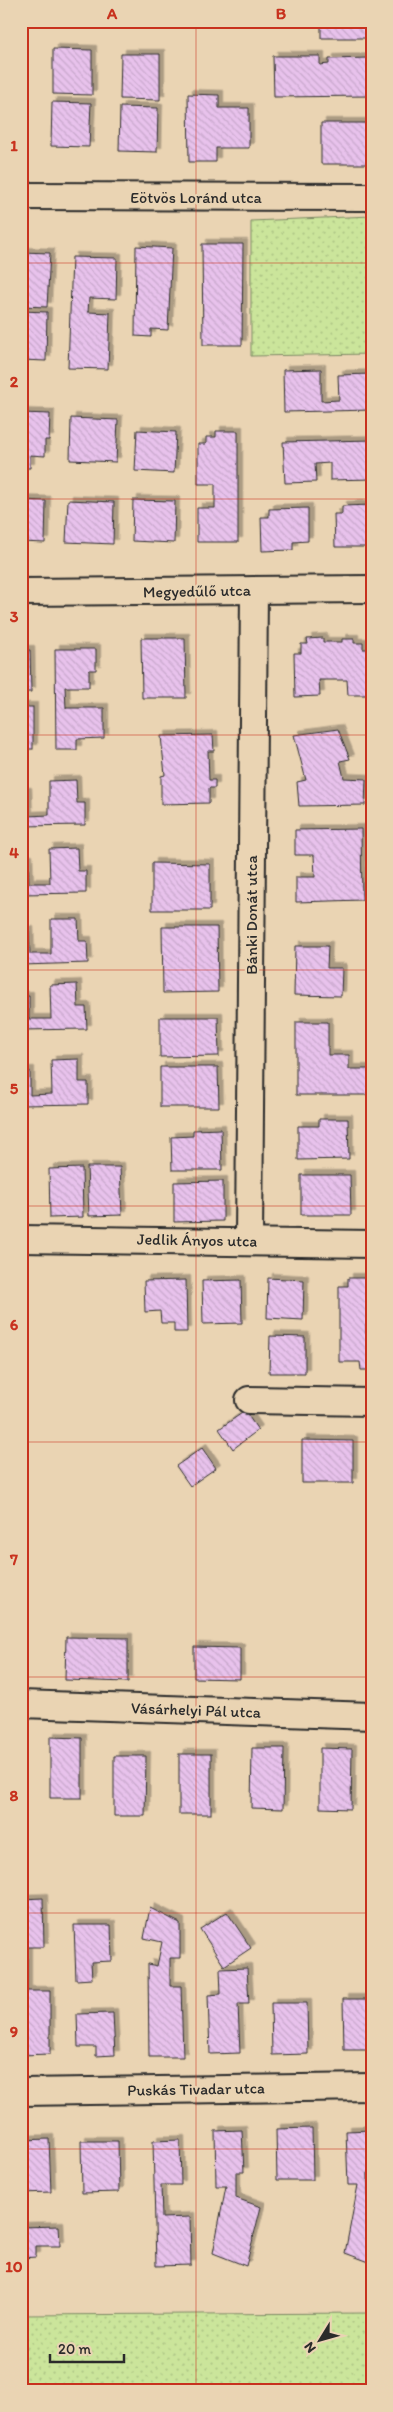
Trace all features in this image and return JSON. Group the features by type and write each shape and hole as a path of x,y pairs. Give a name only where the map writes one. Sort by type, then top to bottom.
{"street":[{"name":"Eötvös Loránd utca","path":"21,196 372,197"},
{"name":"Megyedűlő utca","path":"21,592 372,589"},
{"name":"Bánki Donát utca","path":"249,1240 254,590"},
{"name":"Jedlik Ányos utca","path":"21,1239 249,1240 372,1244"},
{"path":"249,1400 372,1402"},
{"name":"Vásárhelyi Pál utca","path":"21,1704 372,1716"},
{"name":"Puskás Tivadar utca","path":"21,2092 372,2087"}],"green space":[{"path":"372,216 372,354 251,356 251,221"},
{"path":"372,2313 372,2391 21,2391 21,2315"}],"building":[{"path":"321,21 372,21 372,33 369,33 369,38 321,38"},
{"path":"53,49 92,50 92,95 53,94"},
{"path":"121,54 160,54 160,100 120,99"},
{"path":"273,56 320,56 320,65 329,64 329,59 368,58 369,96 274,97"},
{"path":"188,94 219,95 219,108 249,108 249,148 216,148 216,162 189,162"},
{"path":"52,102 91,103 89,147 51,146"},
{"path":"120,107 158,108 157,152 119,151"},
{"path":"321,123 372,123 372,159 368,160 368,164 321,164"},
{"path":"202,244 243,244 242,345 203,345"},
{"path":"136,246 172,248 168,330 151,329 151,337 135,336"},
{"path":"21,252 50,253 47,307 21,306"},
{"path":"72,257 117,258 116,299 89,298 88,312 110,313 108,369 68,368"},
{"path":"21,311 47,312 46,361 21,360"},
{"path":"321,369 321,401 339,400 338,375 372,374 372,410 284,412 283,370"},
{"path":"21,413 50,414 49,440 45,440 45,456 30,455 30,468 21,468"},
{"path":"71,418 118,420 116,462 70,460"},
{"path":"137,430 176,432 174,473 135,471"},
{"path":"216,431 238,431 238,542 197,542 197,508 215,508 215,484 198,484 198,444 206,444 206,437 216,437"},
{"path":"372,440 372,479 330,480 330,463 315,464 316,482 285,483 283,442"},
{"path":"21,500 46,501 45,543 21,542"},
{"path":"68,500 114,502 113,544 66,542"},
{"path":"133,500 175,501 174,543 132,541"},
{"path":"372,505 372,547 335,547 334,514 342,514 342,506"},
{"path":"308,508 308,541 293,542 293,550 262,551 261,517 269,517 269,509"},
{"path":"141,638 185,638 186,698 142,698"},
{"path":"323,638 323,642 342,642 342,639 354,639 354,643 363,643 363,649 369,649 370,695 348,695 347,680 319,680 320,696 295,697 294,653 301,653 301,644 308,644 307,639"},
{"path":"55,649 96,649 96,670 89,670 89,687 65,687 66,708 104,708 104,738 77,739 77,750 56,750"},
{"path":"21,650 30,650 31,692 21,692"},
{"path":"21,707 33,707 33,749 21,749"},
{"path":"338,729 350,759 340,761 344,778 366,779 365,805 299,806 297,782 306,780 294,735"},
{"path":"213,735 214,751 208,751 209,780 215,780 215,788 209,788 209,803 161,804 161,776 165,775 161,736"},
{"path":"76,780 77,803 85,803 85,825 21,826 21,792 27,792 28,816 49,815 49,781"},
{"path":"361,829 362,900 296,902 296,877 315,877 314,855 295,855 295,830"},
{"path":"77,848 78,871 86,871 86,893 21,894 21,860 28,860 29,883 50,883 49,849"},
{"path":"152,863 210,864 210,910 152,910"},
{"path":"51,919 78,919 79,941 87,941 88,963 21,965 21,931 29,931 30,954 51,954"},
{"path":"162,927 217,927 218,992 163,993"},
{"path":"295,946 328,946 327,968 342,968 341,996 294,995"},
{"path":"77,984 78,1007 86,1007 87,1029 21,1030 21,996 29,996 29,1019 51,1019 50,985"},
{"path":"160,1017 218,1017 219,1056 160,1057"},
{"path":"296,1022 328,1022 328,1055 349,1055 349,1069 369,1069 369,1095 296,1095"},
{"path":"79,1059 79,1082 88,1082 88,1104 21,1105 21,1071 30,1071 30,1095 52,1094 51,1060"},
{"path":"160,1067 218,1067 219,1107 160,1107"},
{"path":"319,1119 348,1119 349,1159 298,1160 298,1126 319,1126"},
{"path":"221,1129 222,1170 172,1170 171,1137 193,1136 193,1130"},
{"path":"87,1167 120,1167 122,1215 89,1216"},
{"path":"82,1168 83,1217 50,1218 49,1169"},
{"path":"301,1175 350,1175 351,1215 301,1215"},
{"path":"223,1181 223,1221 174,1222 174,1182"},
{"path":"268,1278 304,1280 303,1320 267,1318"},
{"path":"348,1278 372,1278 372,1324 366,1324 366,1334 372,1334 372,1370 361,1370 360,1362 339,1362 339,1286 348,1286"},
{"path":"186,1280 187,1332 174,1332 174,1323 161,1323 160,1311 145,1312 144,1281"},
{"path":"241,1280 242,1323 203,1324 202,1281"},
{"path":"270,1336 305,1337 305,1373 269,1373"},
{"path":"245,1411 258,1430 233,1449 219,1429"},
{"path":"302,1440 353,1441 353,1483 302,1483"},
{"path":"202,1448 216,1468 190,1486 176,1466"},
{"path":"66,1637 128,1638 128,1682 65,1680"},
{"path":"194,1647 240,1648 240,1679 194,1678"},
{"path":"50,1737 82,1738 82,1798 50,1798"},
{"path":"252,1748 284,1748 283,1809 251,1808"},
{"path":"320,1748 352,1749 351,1809 320,1808"},
{"path":"179,1754 211,1754 211,1814 179,1814"},
{"path":"114,1756 146,1756 145,1816 114,1816"},
{"path":"43,1898 44,1947 27,1947 27,1991 50,1991 50,2054 21,2055 21,1899"},
{"path":"150,1908 180,1923 180,1958 170,1958 170,1986 181,1986 183,2057 149,2057 148,1964 157,1966 162,1942 144,1938"},
{"path":"227,1912 251,1948 224,1966 200,1929"},
{"path":"74,1925 111,1925 112,1961 91,1962 92,1979 76,1980"},
{"path":"247,1968 249,2004 238,2004 240,2053 210,2054 208,1995 221,1994 220,1969"},
{"path":"343,1999 372,1999 372,2050 344,2050"},
{"path":"271,2003 307,2003 308,2054 272,2055"},
{"path":"113,2013 115,2055 96,2056 96,2047 78,2047 77,2014"},
{"path":"312,2128 313,2180 277,2180 276,2129"},
{"path":"242,2130 244,2172 236,2172 236,2198 261,2207 246,2266 213,2253 226,2186 216,2186 215,2131"},
{"path":"372,2130 372,2171 368,2171 368,2197 372,2199 372,2263 345,2253 358,2185 348,2185 346,2131"},
{"path":"49,2139 51,2192 21,2193 21,2140"},
{"path":"180,2140 181,2185 161,2185 162,2218 190,2217 191,2265 156,2266 153,2141"},
{"path":"81,2141 118,2141 119,2192 82,2193"},
{"path":"59,2226 60,2246 36,2246 36,2257 21,2258 21,2227"}]}
